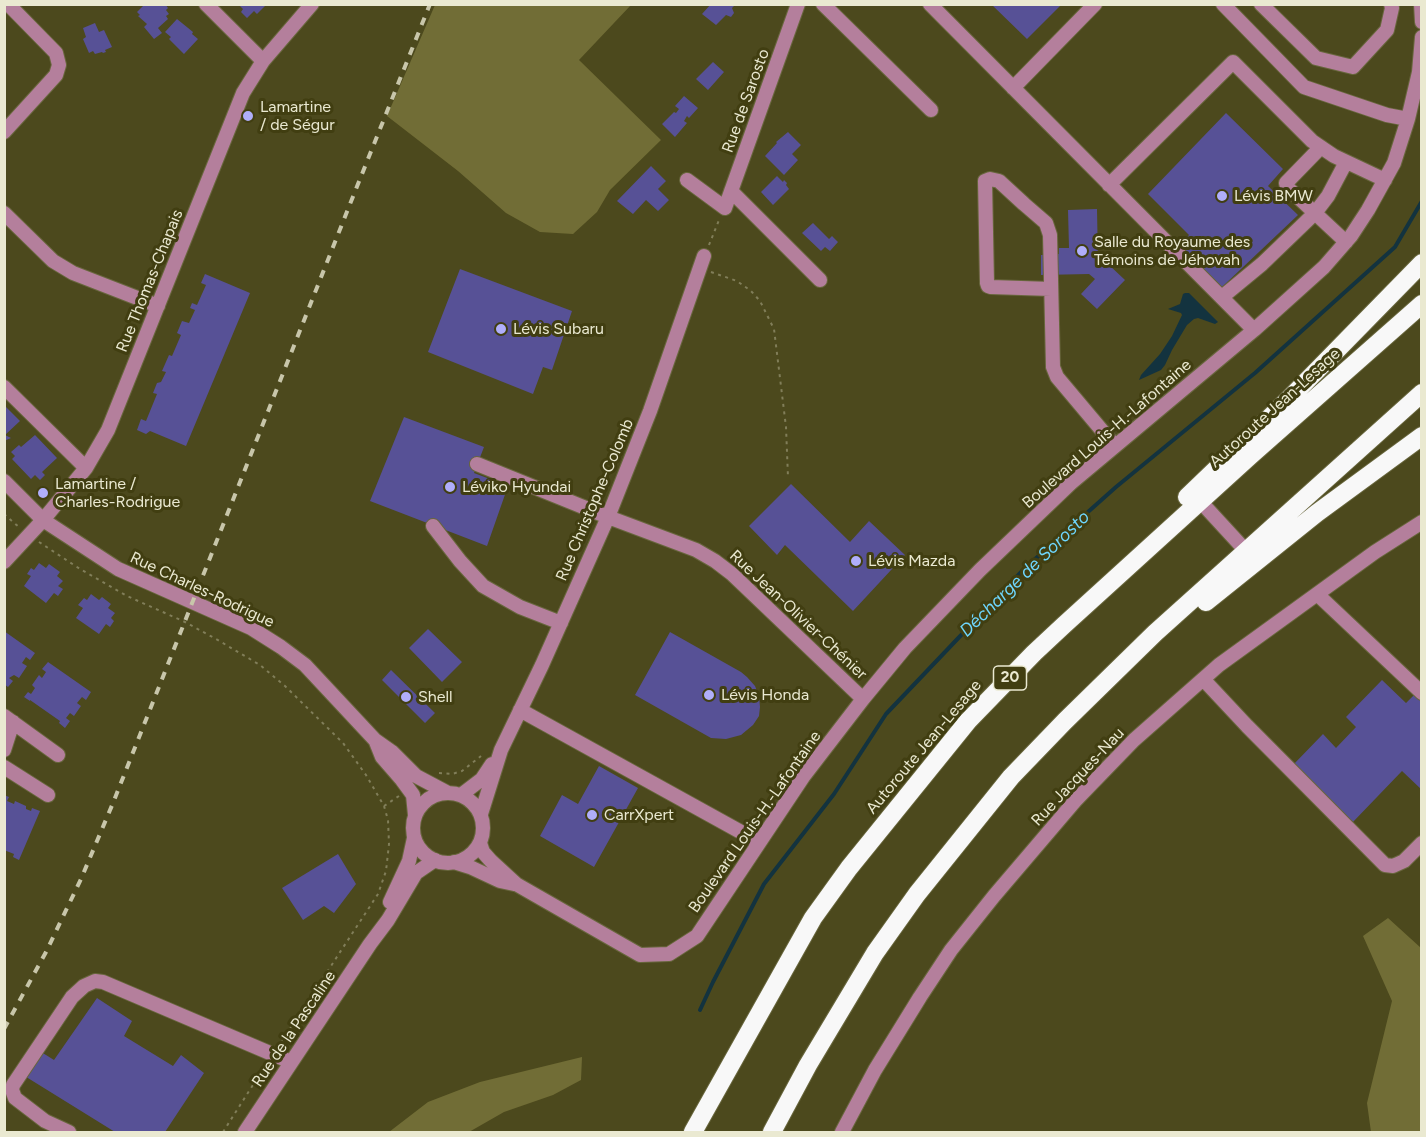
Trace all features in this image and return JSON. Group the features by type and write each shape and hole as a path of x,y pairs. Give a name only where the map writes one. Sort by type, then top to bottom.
{"highway":[{"path":"1034,653 1069,610 1288,400 1422,263"},
{"name":"Autoroute Jean-Lesage","path":"693,1132 819,910 849,868 968,721 1034,653 1200,501 1422,304"},
{"path":"772,1132 808,1065 875,953 916,894 1011,777 1155,633 1422,393"},
{"path":"1123,664 1146,651 1317,513 1422,436"}],"street":[{"path":"4,132 56,75 59,65 56,53 8,4"},
{"path":"206,4 263,61"},
{"name":"Rue Thomas-Chapais","path":"4,562 86,468 108,430 243,93 263,61 312,4"},
{"name":"Rue de Sarosto","path":"724,208 798,4"},
{"path":"822,4 931,110"},
{"path":"930,4 1254,330"},
{"path":"1013,88 1095,4"},
{"path":"1223,4 1304,87 1387,115 1408,119"},
{"path":"1261,4 1316,58 1353,67 1387,30 1391,4"},
{"path":"1421,4 1422,22"},
{"name":"Boulevard Louis-H.-Lafontaine","path":"480,843 483,852 516,884 639,955 669,954 697,936 803,777 905,648 980,570 1071,483 1254,330 1324,267 1346,242 1368,210 1394,163 1408,119 1419,72 1422,37"},
{"path":"1109,185 1233,62 1312,141 1334,156 1385,180"},
{"path":"1321,147 1286,183 1287,187 1346,242"},
{"path":"1222,297 1262,264 1315,213 1328,196 1346,162"},
{"path":"1051,288 988,286 985,181 990,179 999,181 1046,223 1050,235 1053,367 1058,377 1115,446"},
{"path":"687,180 724,208"},
{"path":"731,191 820,280"},
{"path":"4,213 53,261 73,273 158,306"},
{"name":"Rue Christophe-Colomb","path":"454,794 482,779 501,750 561,623 608,517 650,411 702,262"},
{"path":"4,387 86,468"},
{"name":"Rue Jean-Olivier-Chénier","path":"477,464 696,550 715,561 732,574 863,699"},
{"name":"Rue Charles-Rodrigue","path":"4,481 43,520 118,569 251,628 280,647 304,665 375,741 392,752 416,776 454,794"},
{"path":"1200,501 1246,551"},
{"name":"Rue Jacques-Nau","path":"842,1132 875,1070 951,950 1075,801 1134,740 1203,679 1317,594 1398,536 1422,522"},
{"path":"433,526 483,586 520,607 561,623"},
{"path":"1317,594 1422,693"},
{"path":"1203,679 1260,740 1385,865 1393,866 1404,861 1422,843"},
{"path":"520,710 759,842"},
{"path":"4,750 9,719 58,755"},
{"name":"Rue Charles-Rodrigue","path":"375,741 382,756 413,795 415,815"},
{"name":"Rue Christophe-Colomb","path":"481,814 501,750"},
{"path":"4,767 48,795"},
{"path":"443,793 454,794 472,801 481,814 483,830 480,843 467,857 453,862 435,860 425,855 414,838 412,826 419,808 427,799 443,793"},
{"name":"Rue de la Pascaline","path":"370,944 409,861 414,838"},
{"name":"Rue de la Pascaline","path":"245,1132 388,920 416,873 435,860"},
{"name":"Boulevard Louis-H.-Lafontaine","path":"453,862 500,881 516,884"},
{"path":"69,1132 45,1121 15,1098 12,1090 13,1085 72,997 84,986 95,981 103,982 291,1062"}],"path":[{"path":"724,208 702,262 751,291 760,302 774,328 786,427 788,477"},
{"path":"4,514 29,535 80,569 127,596 195,628 260,666 285,686 343,743 366,775 384,806 388,820 389,844 386,871 378,894 223,1132"}],"shaded area":[{"path":"435,5 631,5 579,60 661,140 610,190 597,212 573,234 540,232 506,213 458,171 387,116"},
{"path":"1388,918 1421,948 1421,1132 1371,1132 1367,1103 1392,1001 1363,936"},
{"path":"582,1057 581,1080 553,1095 504,1112 469,1132 389,1132 428,1102 480,1082"}],"water":[{"path":"1185,293 1189,293 1218,322 1215,324 1198,318 1194,319 1187,325 1161,370 1139,380 1172,336 1182,315 1168,309 1180,304"}],"building":[{"path":"145,4 165,4 168,8 166,10 169,14 166,16 168,19 158,28 162,33 154,39 144,27 147,24 138,16 140,15 137,12"},
{"path":"238,4 263,4 265,6 257,14 254,11 247,18 241,12 243,9"},
{"path":"711,4 736,4 732,8 734,13 731,17 726,15 716,25 702,14"},
{"path":"991,4 1062,4 1027,39"},
{"path":"177,19 198,39 184,54 165,32"},
{"path":"95,23 99,32 104,30 112,47 103,53 95,54 93,51 89,53 83,39 86,37 83,28"},
{"path":"713,62 724,72 708,90 696,79"},
{"path":"684,96 698,108 689,118 687,116 684,121 687,123 675,137 662,124 674,112 676,113 679,109 675,106"},
{"path":"1226,113 1283,169 1268,186 1298,215 1222,287 1180,245 1189,235 1148,194"},
{"path":"788,132 801,145 792,154 798,160 784,175 765,156"},
{"path":"651,166 666,181 658,189 669,200 658,211 646,200 633,214 617,201"},
{"path":"777,176 787,183 789,189 773,205 761,192"},
{"path":"1097,209 1098,263 1104,268 1108,264 1125,280 1097,309 1081,294 1095,279 1089,274 1041,275 1041,255 1059,254 1059,248 1069,248 1068,210"},
{"path":"813,223 829,239 832,236 838,242 830,251 825,247 821,251 802,233"},
{"path":"460,269 572,311 552,370 543,367 533,394 428,352"},
{"path":"205,274 250,293 186,446 150,431 146,434 137,430 141,419 146,421 157,394 153,393 157,383 161,382 166,372 162,371 169,355 172,356 181,335 177,333 182,321 189,323 195,310 190,308 192,303 197,305 206,285 201,283"},
{"path":"4,405 20,421 5,435 11,438 4,441"},
{"path":"404,417 484,447 474,473 508,486 487,546 370,501"},
{"path":"35,435 57,458 42,472 45,475 40,480 35,475 31,479 12,459 15,456 11,452"},
{"path":"791,484 850,542 869,521 905,555 853,611 785,545 777,555 749,526"},
{"path":"39,563 46,568 49,564 60,572 57,576 63,581 58,586 63,589 58,596 54,593 46,603 24,586 31,576 27,574"},
{"path":"91,594 99,600 102,597 111,604 108,608 115,613 111,618 114,621 110,627 106,624 99,634 76,618 83,608 78,605 84,598 87,600"},
{"path":"428,629 462,662 442,682 409,648"},
{"path":"4,631 35,653 30,660 26,657 22,663 27,666 19,678 14,675 9,678 13,681 8,687 4,684"},
{"path":"670,632 741,672 755,686 759,696 759,716 753,725 741,735 726,739 711,738 635,695"},
{"path":"48,662 91,692 86,700 82,697 77,703 81,706 74,716 70,713 66,718 70,721 65,728 59,723 60,721 24,697 28,692 31,694 35,688 32,685 39,675 42,678 46,672 42,669"},
{"path":"391,670 435,713 425,723 382,680"},
{"path":"1382,680 1406,703 1415,694 1422,700 1422,790 1402,771 1352,823 1293,765 1323,734 1336,748 1356,727 1346,717"},
{"path":"599,766 638,788 594,867 540,836 562,795 578,804"},
{"path":"4,795 9,797 7,801 14,804 15,801 31,811 32,808 40,811 19,860 13,857 14,854 4,850"},
{"path":"338,854 356,884 334,913 324,906 303,920 282,888"},
{"path":"97,998 132,1021 124,1036 173,1066 181,1055 204,1073 165,1132 115,1132 23,1075 38,1050 54,1060"}],"waterway":[{"name":"Décharge de Sorosto","path":"700,1010 764,884 834,794 886,714 1025,568 1116,487 1255,373 1395,247 1422,201"}],"railway":[{"path":"4,1029 46,952 81,879 113,803 430,4"}],"place":[{"name":"Lamartine / de Ségur","path":"248,116"},
{"name":"Lévis BMW","path":"1222,196"},
{"name":"Salle du Royaume des Témoins de Jéhovah","path":"1082,251"},
{"name":"Lévis Subaru","path":"501,329"},
{"name":"Léviko Hyundai","path":"450,487"},
{"name":"Lamartine / Charles-Rodrigue","path":"43,493"},
{"name":"Lévis Mazda","path":"856,561"},
{"name":"Lévis Honda","path":"709,695"},
{"name":"Shell","path":"406,697"},
{"name":"CarrXpert","path":"592,815"}]}
